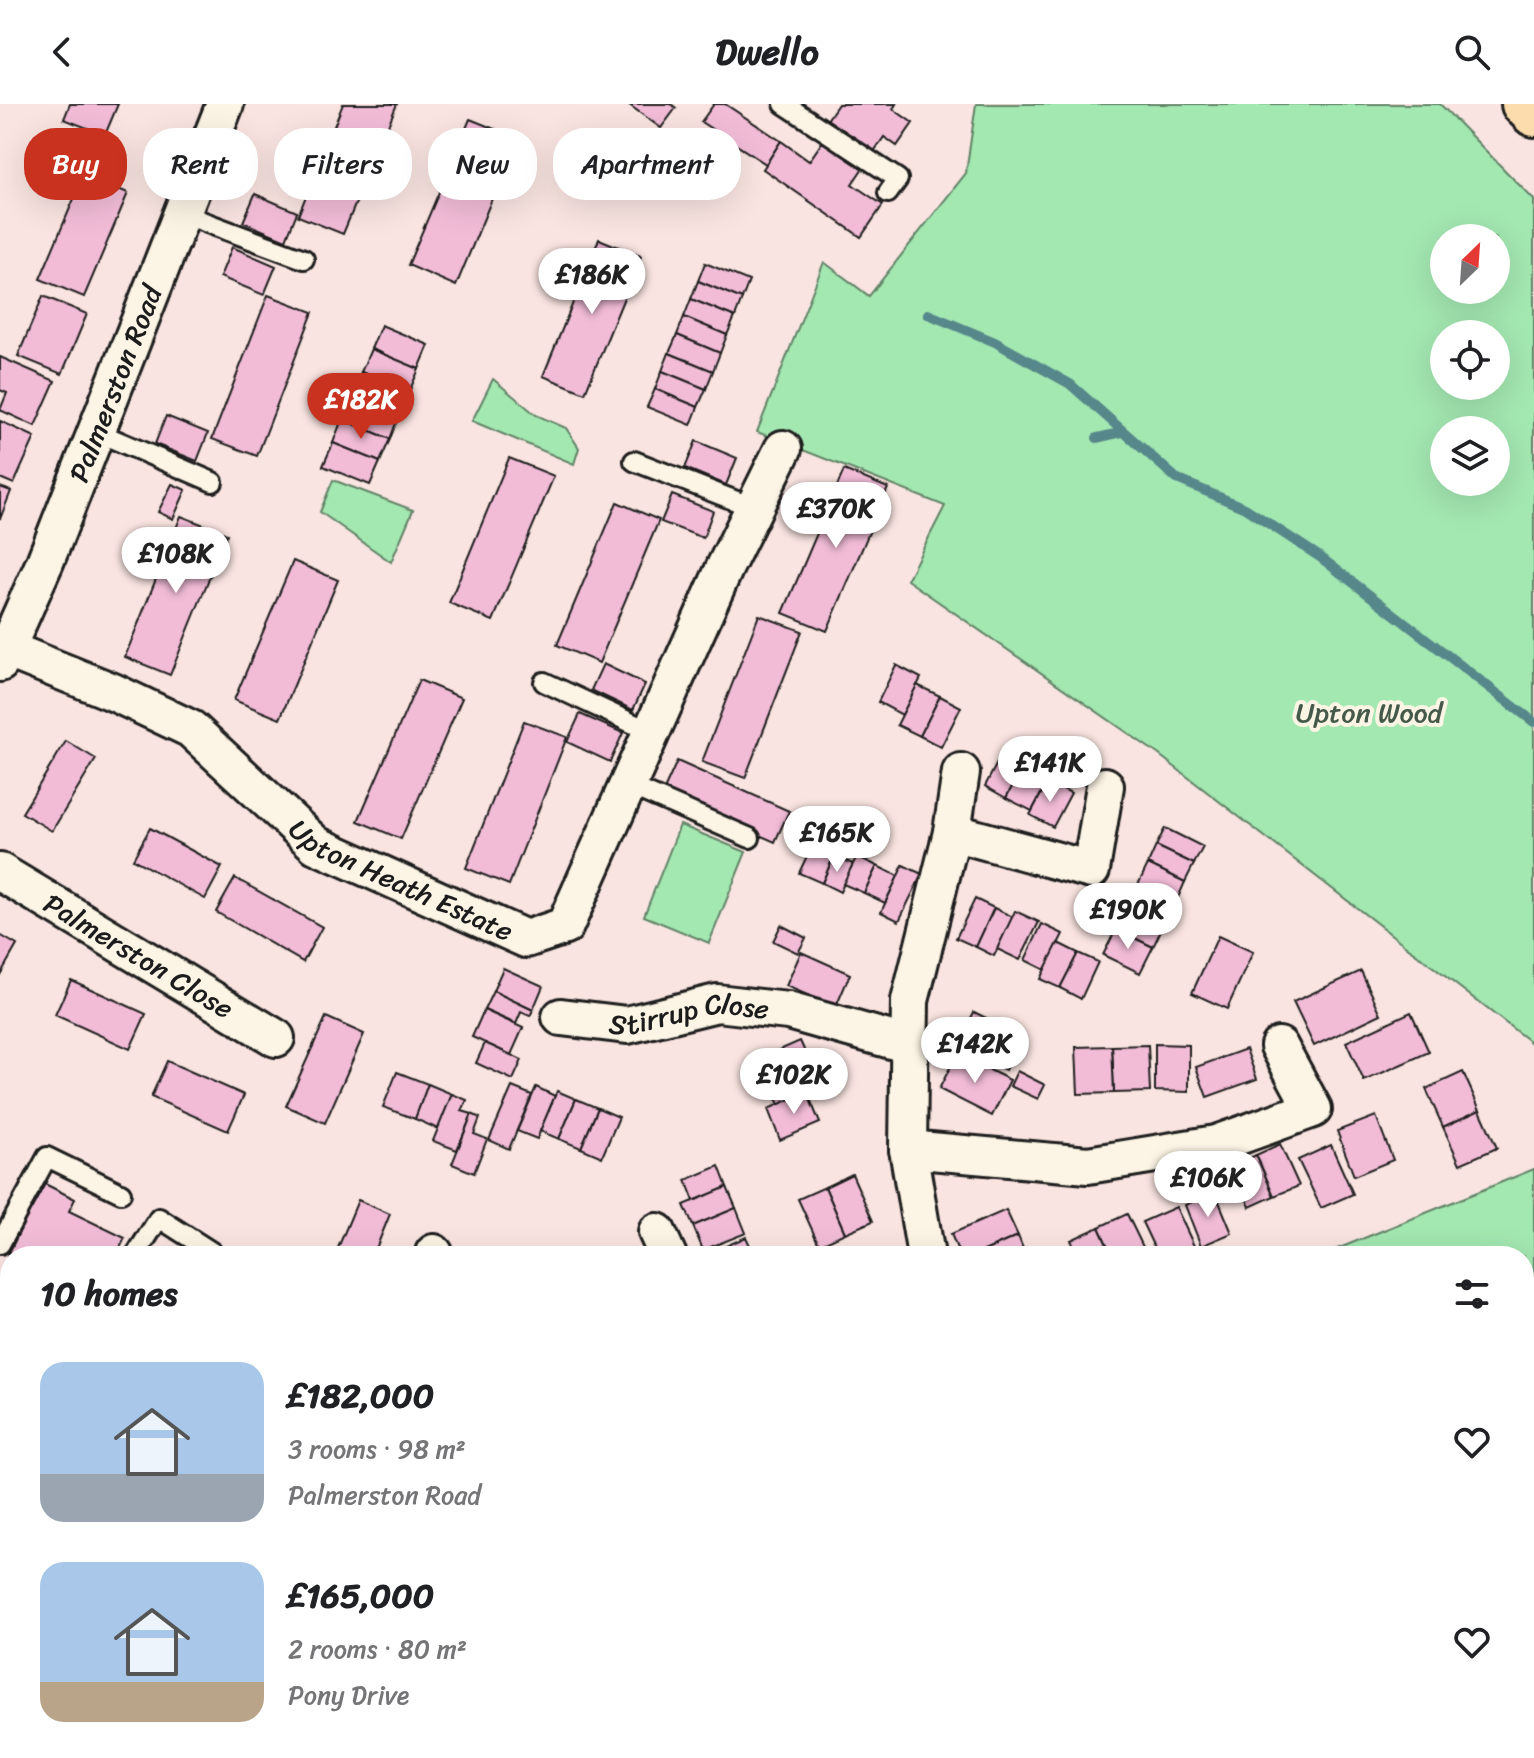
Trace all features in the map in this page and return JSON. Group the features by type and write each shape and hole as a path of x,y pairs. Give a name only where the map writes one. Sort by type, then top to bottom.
{"highway":[{"path":"1524,104 1534,114"}],"street":[{"name":"Palmerston Road","path":"3,656 45,562 225,104"},
{"name":"Upton Heath Estate","path":"3,656 113,692 191,729 316,845 526,939 565,926 725,567 783,449"},
{"path":"924,1246 908,1149 910,1001 952,832 961,772"},
{"path":"952,832 1091,870 1105,786"},
{"name":"Palmerston Close","path":"0,872 276,1038"},
{"name":"Stirrup Close","path":"561,1017 627,1025 717,1003 788,1011 909,1045"},
{"path":"908,1149 1088,1165 1216,1144 1313,1109 1279,1046"}],"lane":[{"path":"784,104 898,179 888,193"},
{"path":"183,214 304,259"},
{"path":"97,432 213,482"},
{"path":"634,461 754,508"},
{"path":"544,682 651,732"},
{"path":"628,785 750,838"},
{"path":"0,1244 47,1157 121,1193"},
{"path":"141,1246 159,1218 203,1246"}],"green space":[{"name":"Upton Wood","path":"976,104 1440,104 1534,200 1534,1045 1158,754 907,580 945,506 757,432 824,262 869,296 966,173"},
{"path":"493,379 536,415 566,428 579,448 574,464 472,421"},
{"path":"333,480 413,510 391,562 320,512"},
{"path":"680,825 746,852 709,943 644,916"},
{"path":"1534,1169 1534,1246 1345,1246"}],"building":[{"path":"70,104 118,104 108,128 87,128 64,119"},
{"path":"343,104 397,104 387,128 333,128"},
{"path":"628,104 671,104 676,108 661,128"},
{"path":"714,104 725,104 781,141 766,164 741,148 741,128 710,128 701,122"},
{"path":"838,104 896,104 893,109 913,123 897,146 884,137 852,184 883,205 861,237 763,169 781,141 809,161 832,128 825,123"},
{"path":"470,119 492,128 466,128"},
{"path":"258,195 297,212 286,240 243,222 252,200 258,200"},
{"path":"73,200 125,200 84,297 40,279"},
{"path":"304,200 357,200 343,234 298,216"},
{"path":"436,200 491,200 456,286 408,265"},
{"path":"599,239 641,256 585,393 543,376"},
{"path":"232,247 276,266 264,295 220,277"},
{"path":"705,263 749,281 742,299 698,281"},
{"path":"698,281 742,299 735,317 691,299"},
{"path":"268,295 313,312 257,456 212,439"},
{"path":"43,296 87,314 62,374 18,356"},
{"path":"691,299 735,317 727,335 684,317"},
{"path":"684,317 727,335 720,353 677,335"},
{"path":"381,325 429,345 419,369 371,349"},
{"path":"677,335 720,353 713,371 669,353"},
{"path":"371,349 419,369 409,392 361,372"},
{"path":"669,353 713,371 706,389 662,371"},
{"path":"0,357 55,381 35,426 0,410 7,393 0,390"},
{"path":"662,371 706,389 698,407 655,389"},
{"path":"361,372 409,392 399,415 352,395"},
{"path":"655,389 698,407 691,425 647,407"},
{"path":"352,395 399,415 390,439 342,419"},
{"path":"166,416 208,433 197,461 155,444"},
{"path":"342,419 390,439 380,462 333,443"},
{"path":"0,421 35,437 14,484 0,478"},
{"path":"696,441 737,458 726,485 685,468"},
{"path":"333,443 380,462 370,485 323,466"},
{"path":"509,458 554,476 493,621 449,603"},
{"path":"844,470 888,488 827,631 783,613"},
{"path":"172,484 186,490 173,519 158,512"},
{"path":"0,487 11,491 0,519"},
{"path":"672,495 713,511 703,538 661,522"},
{"path":"617,502 659,520 599,663 557,645"},
{"path":"181,516 227,534 170,675 125,657"},
{"path":"293,561 338,580 280,719 234,700"},
{"path":"759,615 802,631 745,778 702,762"},
{"path":"603,664 645,684 633,710 591,690"},
{"path":"896,665 921,678 902,715 878,702"},
{"path":"419,680 462,698 401,839 358,821"},
{"path":"917,685 940,696 920,736 897,725"},
{"path":"940,696 961,707 941,747 920,736"},
{"path":"580,714 623,733 610,762 567,742"},
{"path":"524,721 567,737 509,885 466,868"},
{"path":"66,741 96,759 52,831 22,813"},
{"path":"1005,748 1027,760 1006,798 985,786"},
{"path":"1027,760 1052,773 1032,811 1006,798"},
{"path":"677,761 789,811 775,842 663,792"},
{"path":"1048,781 1071,793 1053,827 1030,815"},
{"path":"150,828 222,867 205,899 133,859"},
{"path":"1165,828 1203,847 1194,864 1156,846"},
{"path":"812,845 834,856 822,883 799,873"},
{"path":"1156,846 1194,864 1185,882 1148,864"},
{"path":"834,856 853,864 840,892 822,883"},
{"path":"857,856 877,866 864,893 843,884"},
{"path":"1148,864 1185,882 1173,909 1135,891"},
{"path":"903,865 922,874 899,921 881,912"},
{"path":"877,866 898,876 885,903 864,893"},
{"path":"235,878 322,927 303,962 216,912"},
{"path":"1135,891 1166,906 1156,925 1126,910"},
{"path":"975,899 994,908 976,947 956,938"},
{"path":"994,908 1013,917 994,956 976,947"},
{"path":"1126,910 1162,928 1153,947 1116,929"},
{"path":"1015,911 1039,922 1020,960 997,949"},
{"path":"1042,924 1063,934 1045,970 1025,960"},
{"path":"781,925 806,938 798,953 773,941"},
{"path":"1116,929 1153,947 1140,973 1103,955"},
{"path":"0,935 17,945 0,975"},
{"path":"1218,936 1253,952 1227,1009 1192,993"},
{"path":"1058,943 1078,953 1060,988 1040,979"},
{"path":"801,952 850,974 836,1007 786,986"},
{"path":"1078,953 1098,962 1081,999 1060,988"},
{"path":"503,968 543,986 533,1010 493,991"},
{"path":"1361,971 1381,1014 1314,1046 1293,1002"},
{"path":"71,980 146,1014 130,1049 55,1015"},
{"path":"493,991 533,1010 530,1016 521,1012 516,1024 484,1010"},
{"path":"484,1010 523,1028 511,1055 472,1037"},
{"path":"974,1012 1022,1036 1005,1070 957,1046"},
{"path":"1411,1012 1429,1052 1364,1081 1346,1042"},
{"path":"326,1017 364,1034 325,1123 286,1106"},
{"path":"800,1041 810,1063 768,1080 759,1059"},
{"path":"485,1043 522,1060 513,1080 476,1063"},
{"path":"1155,1044 1189,1045 1189,1092 1155,1091"},
{"path":"1148,1045 1150,1092 1114,1093 1112,1046"},
{"path":"1112,1046 1114,1093 1078,1094 1076,1047"},
{"path":"1246,1049 1257,1079 1207,1097 1196,1067"},
{"path":"957,1054 1010,1080 992,1116 939,1089"},
{"path":"167,1061 244,1095 228,1131 151,1097"},
{"path":"810,1063 820,1087 779,1105 768,1080"},
{"path":"1017,1071 1045,1085 1038,1099 1010,1086"},
{"path":"397,1072 428,1084 415,1119 383,1107"},
{"path":"1463,1072 1480,1110 1443,1127 1426,1089"},
{"path":"428,1084 452,1094 438,1129 415,1119"},
{"path":"512,1087 532,1095 509,1149 489,1140"},
{"path":"536,1087 555,1096 537,1139 517,1131"},
{"path":"557,1091 576,1099 559,1139 540,1131"},
{"path":"807,1092 820,1123 780,1140 768,1109"},
{"path":"452,1094 467,1100 462,1111 472,1114 457,1150 433,1141"},
{"path":"576,1099 598,1108 581,1148 559,1139"},
{"path":"598,1108 619,1117 602,1157 581,1148"},
{"path":"1480,1110 1497,1148 1460,1164 1443,1127"},
{"path":"472,1114 480,1118 474,1134 487,1139 474,1173 452,1164"},
{"path":"1376,1116 1393,1160 1354,1176 1337,1131"},
{"path":"1280,1144 1299,1186 1274,1196 1256,1155"},
{"path":"1331,1145 1353,1194 1321,1208 1298,1160"},
{"path":"1256,1155 1274,1196 1250,1207 1232,1166"},
{"path":"719,1166 727,1187 694,1201 686,1180"},
{"path":"852,1174 873,1221 845,1233 825,1187"},
{"path":"43,1183 75,1199 69,1211 125,1238 121,1246 12,1246"},
{"path":"727,1187 736,1208 693,1226 684,1205"},
{"path":"825,1187 845,1233 819,1245 798,1199"},
{"path":"1215,1192 1232,1233 1201,1246 1185,1205"},
{"path":"358,1200 390,1214 377,1246 339,1246"},
{"path":"1176,1207 1194,1246 1153,1246 1142,1222"},
{"path":"736,1208 746,1233 713,1246 701,1246 693,1226"},
{"path":"1006,1210 1018,1236 996,1246 956,1246 951,1234"},
{"path":"1127,1214 1143,1246 1108,1246 1099,1227"},
{"path":"1099,1227 1108,1246 1074,1246 1071,1240"},
{"path":"1018,1236 1022,1246 996,1246"},
{"path":"746,1237 750,1246 726,1246"}],"waterway":[{"path":"928,314 995,342 1070,384 1177,479 1245,508 1320,557 1534,722"},
{"path":"1097,438 1123,432"}]}
